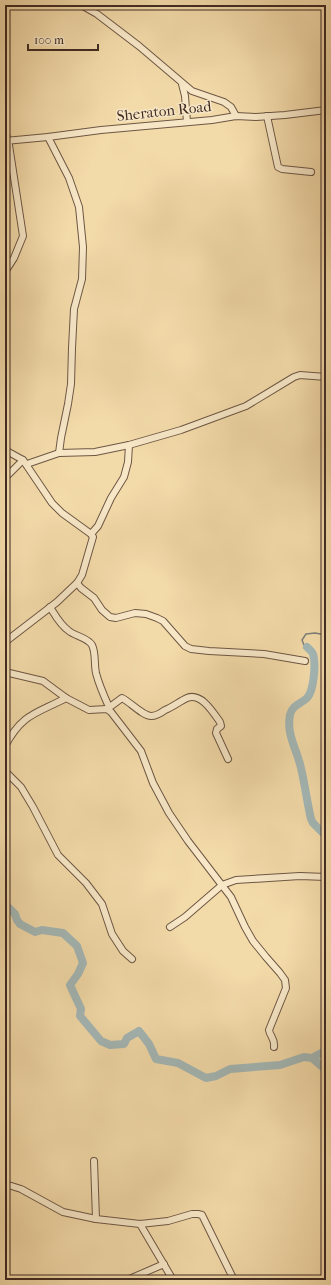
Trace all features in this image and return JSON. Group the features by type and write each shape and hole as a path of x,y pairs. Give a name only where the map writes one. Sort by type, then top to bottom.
{"street":[{"path":"81,5 97,14 146,51 182,84 192,91 224,102 231,107 236,116"},
{"path":"182,84 185,96 187,122"},
{"name":"Sheraton Road","path":"7,140 212,120 236,116 267,116 326,110"},
{"path":"267,116 278,166 282,169 311,172"},
{"path":"5,131 23,236 14,258 5,272"},
{"path":"48,137 69,178 79,207 83,247 82,279 74,309 72,384 60,438 59,453"},
{"path":"5,478 25,462 59,453 95,452 129,445 175,432 235,411 300,375 326,377"},
{"path":"91,534 98,526 111,498 124,477 128,462 129,445"},
{"path":"5,450 25,462 52,503 62,513 93,537 82,575 77,583 50,607 5,642"},
{"path":"77,583 94,598 102,610 110,617 116,618 135,613 146,614 163,620 185,646 191,649 264,654 305,661"},
{"path":"50,607 62,625 69,632 86,640 92,646 97,677 108,708 141,751 153,783 169,813 188,841 231,897 253,941 285,980 286,988 269,1030 275,1041 274,1048"},
{"path":"5,672 43,681 66,698 89,710 108,708 122,698 146,715 155,716 192,696 205,703 220,722 221,726 217,729 216,733 228,759"},
{"path":"5,746 17,726 24,719 66,698"},
{"path":"5,770 21,787 58,855 86,883 102,904 112,934 123,951 132,959"},
{"path":"170,927 185,917 222,885 236,880 300,876 326,877"},
{"path":"94,1161 96,1219"},
{"path":"5,1184 21,1189 63,1212 96,1219 140,1224 168,1220 192,1214 202,1215 234,1280"},
{"path":"140,1224 173,1280"},
{"path":"127,1280 164,1264"}],"waterway":[{"path":"307,647 304,645 302,640 306,634 315,633 326,635"},
{"path":"307,647 313,653 314,658 313,683 307,698 291,712 289,729 301,768 311,819 326,836"},
{"path":"5,906 15,914 20,924 35,932 42,930 63,933 77,946 83,963 78,974 70,985 81,1009 80,1016 101,1041 110,1045 124,1044 127,1038 139,1031 149,1044 156,1059 178,1063 206,1078 216,1076 230,1069 280,1065 304,1057 312,1058 326,1070"},
{"path":"312,1058 325,1051 326,1047"}]}
